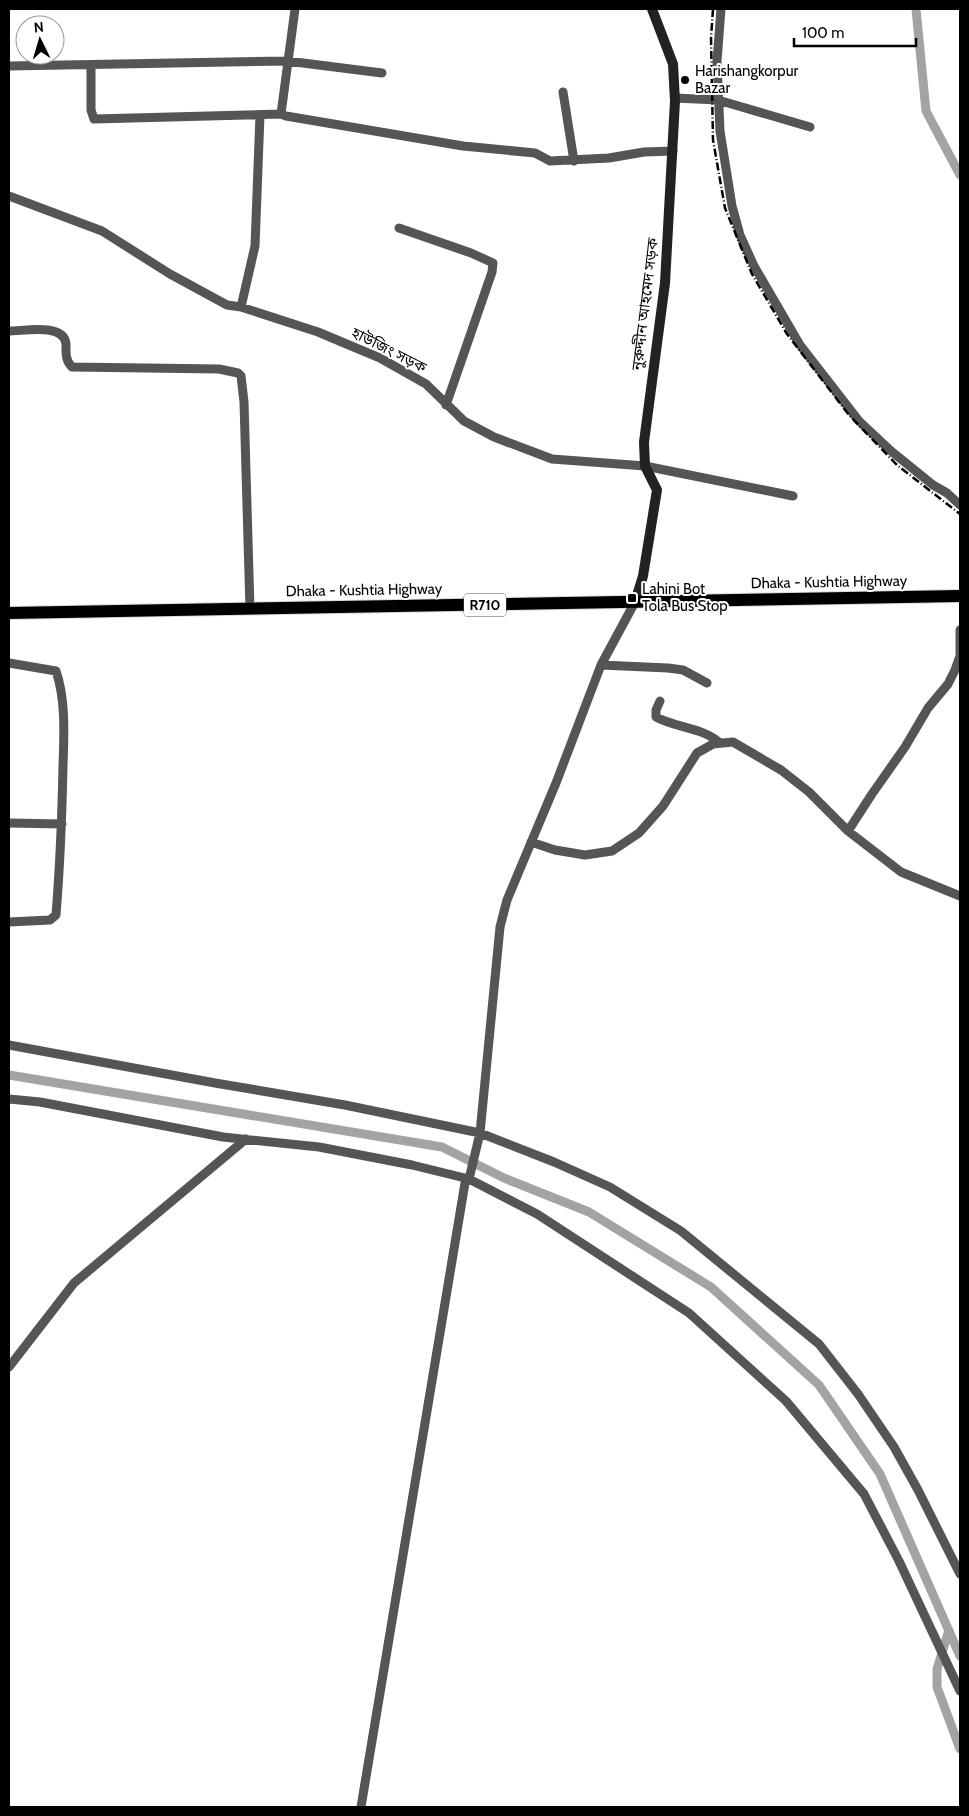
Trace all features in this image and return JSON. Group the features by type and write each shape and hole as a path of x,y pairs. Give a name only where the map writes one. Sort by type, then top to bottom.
{"main road":[{"name":"নুরুদ্দীন আহমেদ সড়ক","path":"635,602 643,576 657,490 645,466 644,442 665,283 673,151 673,64 652,9"},
{"name":"Dhaka - Kushtia Highway","path":"9,613 960,596"}],"street":[{"path":"281,114 287,61 295,22 295,9"},
{"path":"721,9 718,42 718,100 724,158 732,206 740,235 761,281 788,327 844,403 869,431 916,472 947,493 960,505"},
{"path":"9,66 287,61 382,73"},
{"path":"91,64 91,110 94,119 281,114 463,146 535,153 550,161 609,158 644,152 673,151"},
{"path":"563,92 574,160"},
{"path":"674,98 718,100 810,127"},
{"path":"242,308 255,246 260,115"},
{"name":"হাউজিং সড়ক","path":"9,196 102,232 178,278 227,304 318,332 380,358 426,384 464,421 494,437 552,459 645,466 793,496"},
{"path":"399,228 471,253 493,263 492,272 446,405"},
{"path":"9,331 54,330 62,334 65,339 66,359 72,367 219,370 238,373 241,376 244,402 250,609"},
{"path":"361,1807 465,1184 469,1179 480,1133 500,927 507,900 601,665 635,602"},
{"path":"848,831 905,747 928,708 948,684 960,656 960,630"},
{"path":"9,663 56,671 60,684 64,737 62,824 56,915 50,920 9,922"},
{"path":"601,665 683,670 707,684"},
{"path":"660,701 656,710 656,717 666,723 690,728 714,738 720,743"},
{"path":"531,842 554,850 585,855 612,851 639,833 657,813 698,754 713,744 733,742 781,770 809,792 848,831 901,872 960,896"},
{"path":"9,823 62,824"},
{"path":"9,1046 216,1084 345,1105 480,1133 554,1162 610,1187 674,1226 760,1294 818,1344 858,1394 894,1447 960,1574"},
{"path":"9,1099 40,1102 223,1137 319,1147 367,1156 469,1179 536,1214 689,1313 786,1401 864,1494 899,1561 960,1691"},
{"path":"9,1367 74,1282 246,1139"}],"waterway":[{"path":"916,9 926,111 960,175"},
{"path":"9,1075 442,1147 504,1178 589,1212 711,1287 819,1385 880,1474 960,1656"},
{"path":"949,1630 937,1669 937,1687 960,1749"}],"railway":[{"path":"713,9 711,38 713,140 725,208 752,274 787,334 849,415 897,465 960,514"}],"place":[{"name":"Harishangkorpur Bazar","path":"685,80"},
{"name":"Lahini Bot Tola Bus Stop","path":"632,598"}]}
